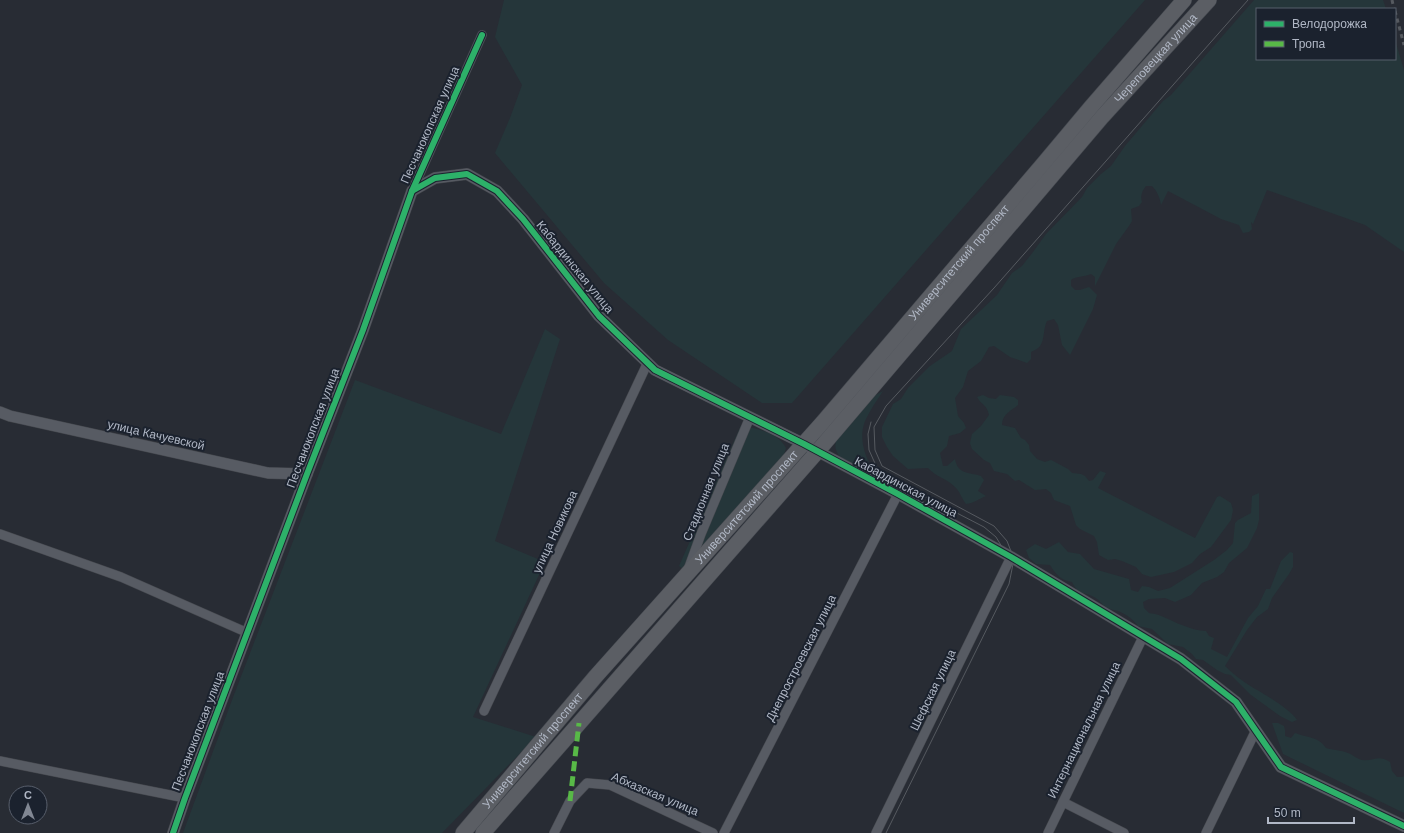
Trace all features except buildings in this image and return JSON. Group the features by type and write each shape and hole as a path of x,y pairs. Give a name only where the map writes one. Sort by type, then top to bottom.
{"highway":[{"name":"Череповецкая улица","path":"1096,112 1184,0"},
{"name":"Череповецкая улица","path":"1096,112 1209,0"},
{"name":"Университетский проспект","path":"462,833 596,676 804,444 1044,163 1096,112"},
{"name":"Университетский проспект","path":"483,833 817,452 1096,112"}],"street":[{"name":"Песчанокопская улица","path":"173,833 307,474 363,330 412,191 482,35"},
{"name":"Кабардинская улица","path":"412,191 435,178 467,174 497,191 523,219 599,316 656,370 804,444 898,494 1011,557 1181,659 1236,702 1281,767 1404,826"},
{"name":"улица Новикова","path":"484,711 648,362"},
{"name":"улица Качуевской","path":"0,412 10,416 268,473 307,474"},
{"name":"Стадионная улица","path":"686,576 701,534 750,417"},
{"name":"Днепростроевская улица","path":"724,833 898,494"},
{"path":"0,534 121,577 248,632"},
{"name":"Шефская улица","path":"876,833 1011,557"},
{"name":"Интернациональная улица","path":"1048,833 1143,636"},
{"path":"1206,833 1256,730"},
{"path":"0,761 185,798"},
{"name":"Абхазская улица","path":"554,833 570,801 588,783 610,785 713,833"},
{"path":"1063,802 1124,833"}],"shaded area":[{"path":"504,0 1145,0 792,403 762,403 668,340 604,283 495,153 522,85 495,37"},
{"path":"1254,0 1383,0 1386,8 1256,8 1256,60 1396,60 1396,43 1404,70 1404,252 1365,225 1267,190 1253,224 1251,222 1252,229 1249,232 1243,233 1239,225 1221,219 1168,191 1161,205 1154,188 1152,186 1146,186 1143,190 1141,198 1142,202 1139,206 1131,209 1132,221 1116,244 1095,286 1095,277 1091,274 1071,280 1071,286 1075,290 1089,287 1097,295 1093,309 1070,355 1062,345 1058,325 1054,319 1047,321 1042,343 1038,348 1031,352 1031,359 1027,363 1010,357 994,346 989,347 981,361 968,371 963,387 955,398 958,416 966,428 960,433 949,436 947,446 940,453 943,466 947,466 955,459 956,464 961,470 981,476 984,480 978,491 986,496 966,504 953,485 928,468 908,469 893,456 882,437 882,427 893,404 901,399 908,388 930,366 952,351 961,329 997,295 1012,273 1022,266 1046,234 1082,197 1087,188 1111,166 1125,146 1163,101 1171,95"},
{"path":"545,329 560,339 495,541 545,562 473,717 536,737 442,833 183,833 232,700 355,380 501,434"},
{"path":"883,391 865,421 862,437 865,452 871,467 879,480 841,458 836,451 835,446 837,437 874,396"},
{"path":"983,395 996,399 1000,395 1014,397 1018,400 1018,405 1005,415 1002,425 1015,428 1021,438 1029,445 1030,451 1037,459 1045,462 1051,460 1068,469 1072,473 1085,476 1089,481 1093,480 1100,471 1106,473 1098,488 1195,538 1217,497 1220,496 1231,503 1233,510 1231,520 1211,547 1200,554 1192,563 1174,572 1151,577 1142,574 1136,567 1122,561 1115,559 1108,560 1099,555 1097,542 1094,536 1080,529 1076,525 1070,506 1054,500 1051,493 1046,489 1035,490 1019,480 1015,481 1007,474 994,471 990,463 984,460 972,449 970,443 972,434 981,426 989,415 987,409 977,397"},
{"path":"741,425 766,432 778,438 786,448 782,460 684,570 679,566"},
{"path":"1259,493 1259,520 1257,528 1247,548 1229,563 1224,572 1217,577 1202,583 1191,595 1175,602 1165,598 1149,599 1143,602 1144,608 1149,613 1162,616 1191,628 1206,631 1209,636 1214,638 1211,649 1227,657 1248,618 1258,606 1266,589 1270,589 1281,561 1290,552 1293,553 1293,567 1272,598 1268,609 1257,617 1247,630 1225,666 1234,675 1248,685 1289,711 1297,720 1292,722 1280,716 1251,695 1231,675 1217,670 1203,660 1196,659 1183,647 1168,644 1152,629 1138,626 1127,615 1107,608 1096,598 1079,591 1072,582 1059,576 1050,565 1036,564 1029,558 1026,550 1035,544 1046,549 1059,542 1068,552 1080,554 1094,569 1129,579 1131,590 1138,592 1142,586 1158,591 1170,588 1227,550 1233,543 1235,523 1251,513 1252,496"},
{"path":"1272,723 1278,723 1284,726 1285,736 1291,738 1295,733 1316,739 1326,748 1345,752 1360,759 1366,760 1379,758 1390,762 1392,771 1397,777 1404,776 1404,813 1283,754"}],"tram line":[{"path":"886,833 1009,584 1014,559 1007,541 994,526 882,466 875,450 874,427 886,406 994,288 1248,0"},
{"path":"871,422 868,434 869,450 878,470 893,480 984,527 996,537 1008,557"}],"railway":[{"path":"1392,0 1394,8"},
{"path":"1396,15 1404,45"}],"marked path":[{"path":"570,801 579,723"}],"cycle path":[{"path":"173,833 307,474 363,330 412,191 482,35"},
{"path":"412,191 435,178 467,174 497,191 523,219 599,316 655,370 804,444 898,494 1011,557 1181,659 1236,702 1281,767 1404,826"}]}
